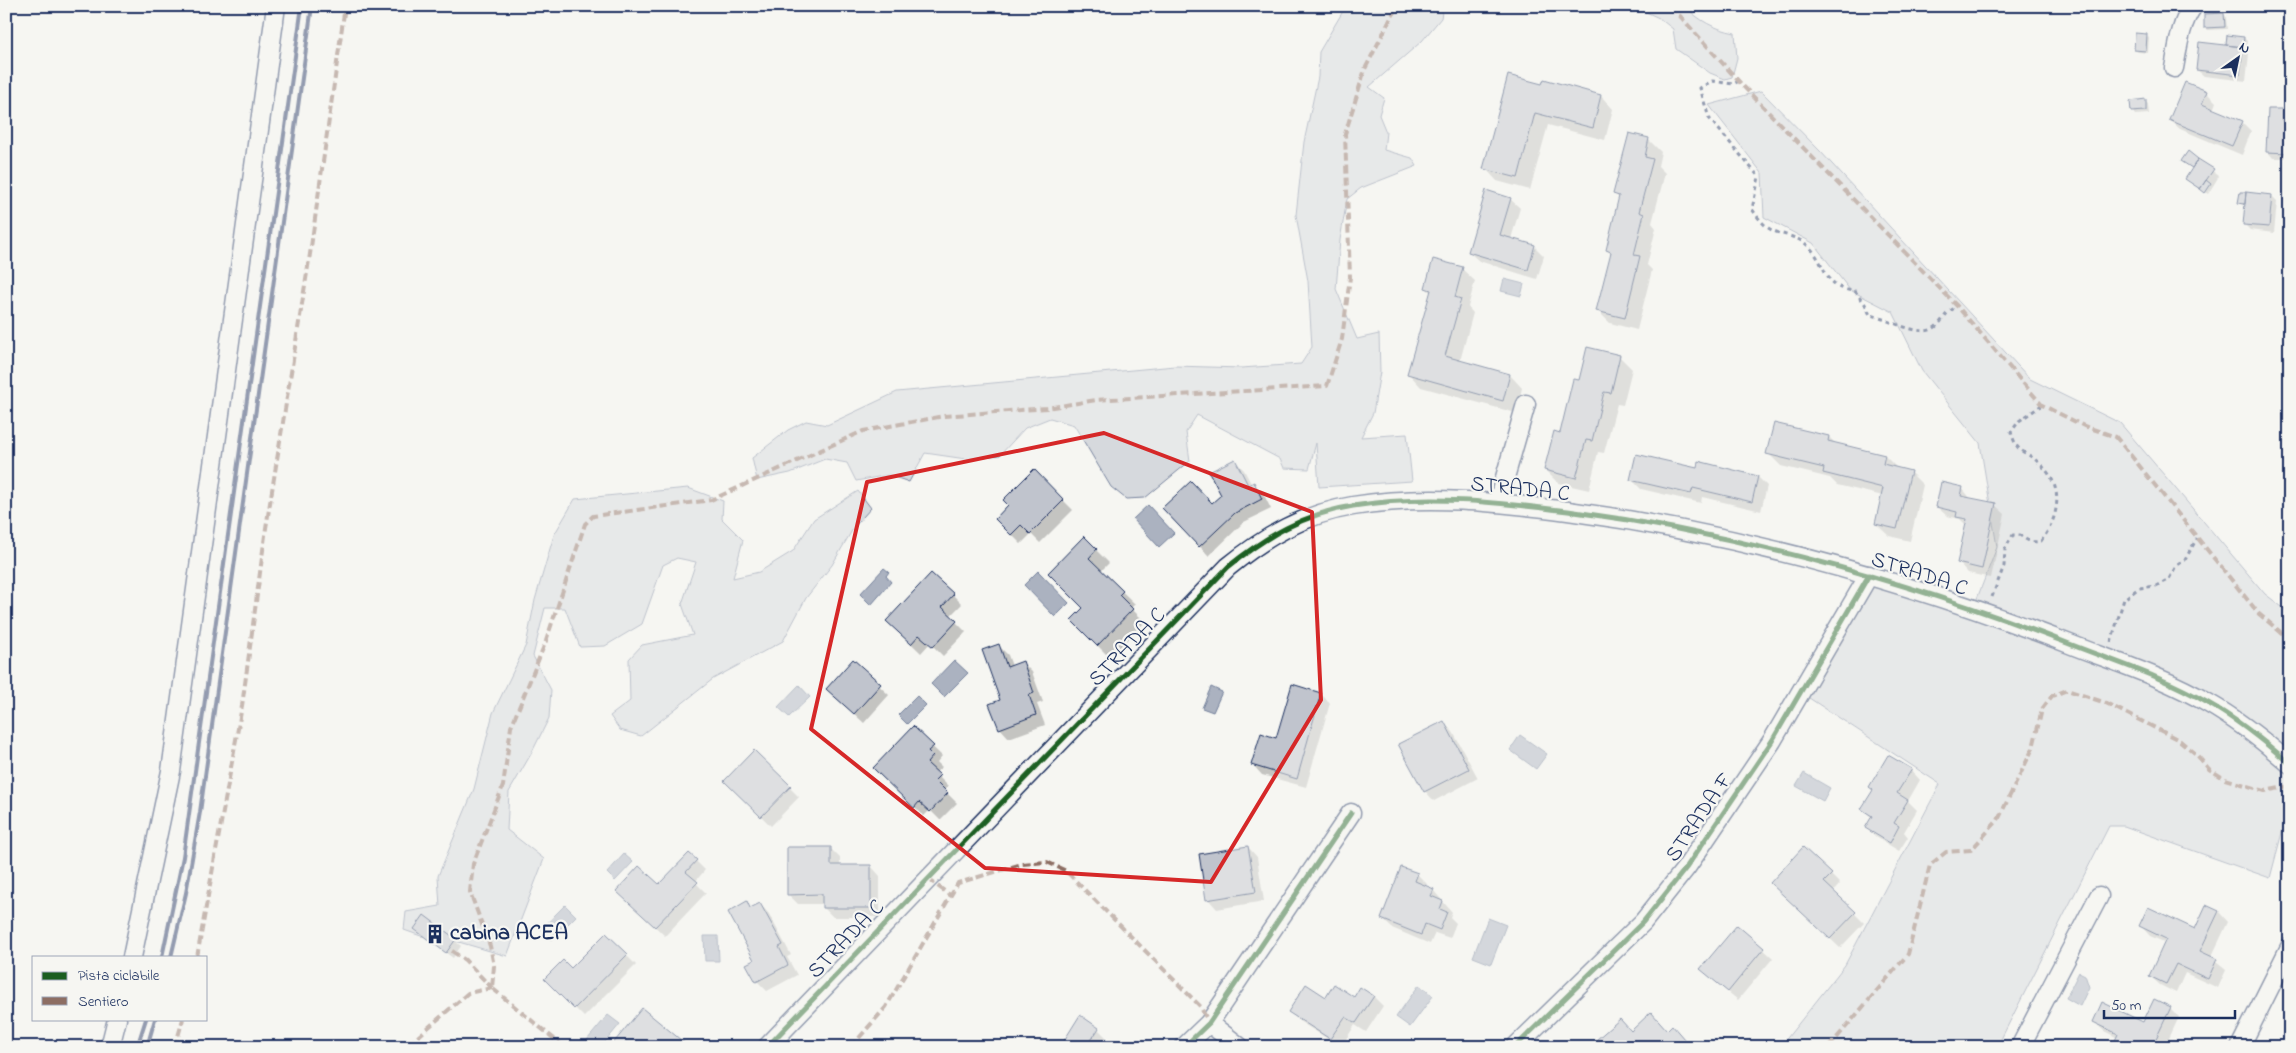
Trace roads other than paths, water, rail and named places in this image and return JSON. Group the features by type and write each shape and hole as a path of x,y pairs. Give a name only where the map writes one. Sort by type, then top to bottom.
{"street":[{"path":"132,956 171,771 276,6"},
{"path":"2174,68 2180,32 2192,6"},
{"path":"1498,502 1526,404"},
{"name":"STRADA C","path":"767,1047 1228,567 1251,548 1278,531 1302,520 1352,506 1419,500 1498,502 1656,524 1869,575 1988,615 2169,683 2209,703 2243,725 2290,764"},
{"name":"STRADA F","path":"1516,1047 1643,922 1686,868 1772,741 1869,575"},
{"path":"1184,1047 1209,1023 1351,813"},
{"path":"2020,1047 2100,896"},
{"path":"2240,1047 2290,947"},
{"path":"110,1047 117,1020"},
{"path":"1209,1023 1240,1047"}],"railway":[{"path":"162,956 183,857 302,6"},
{"path":"171,956 186,893 200,812 312,6"},
{"path":"137,1047 146,1020"},
{"path":"147,1047 155,1020"}],"place":[{"name":"cabina ACEA","path":"435,934"}]}
